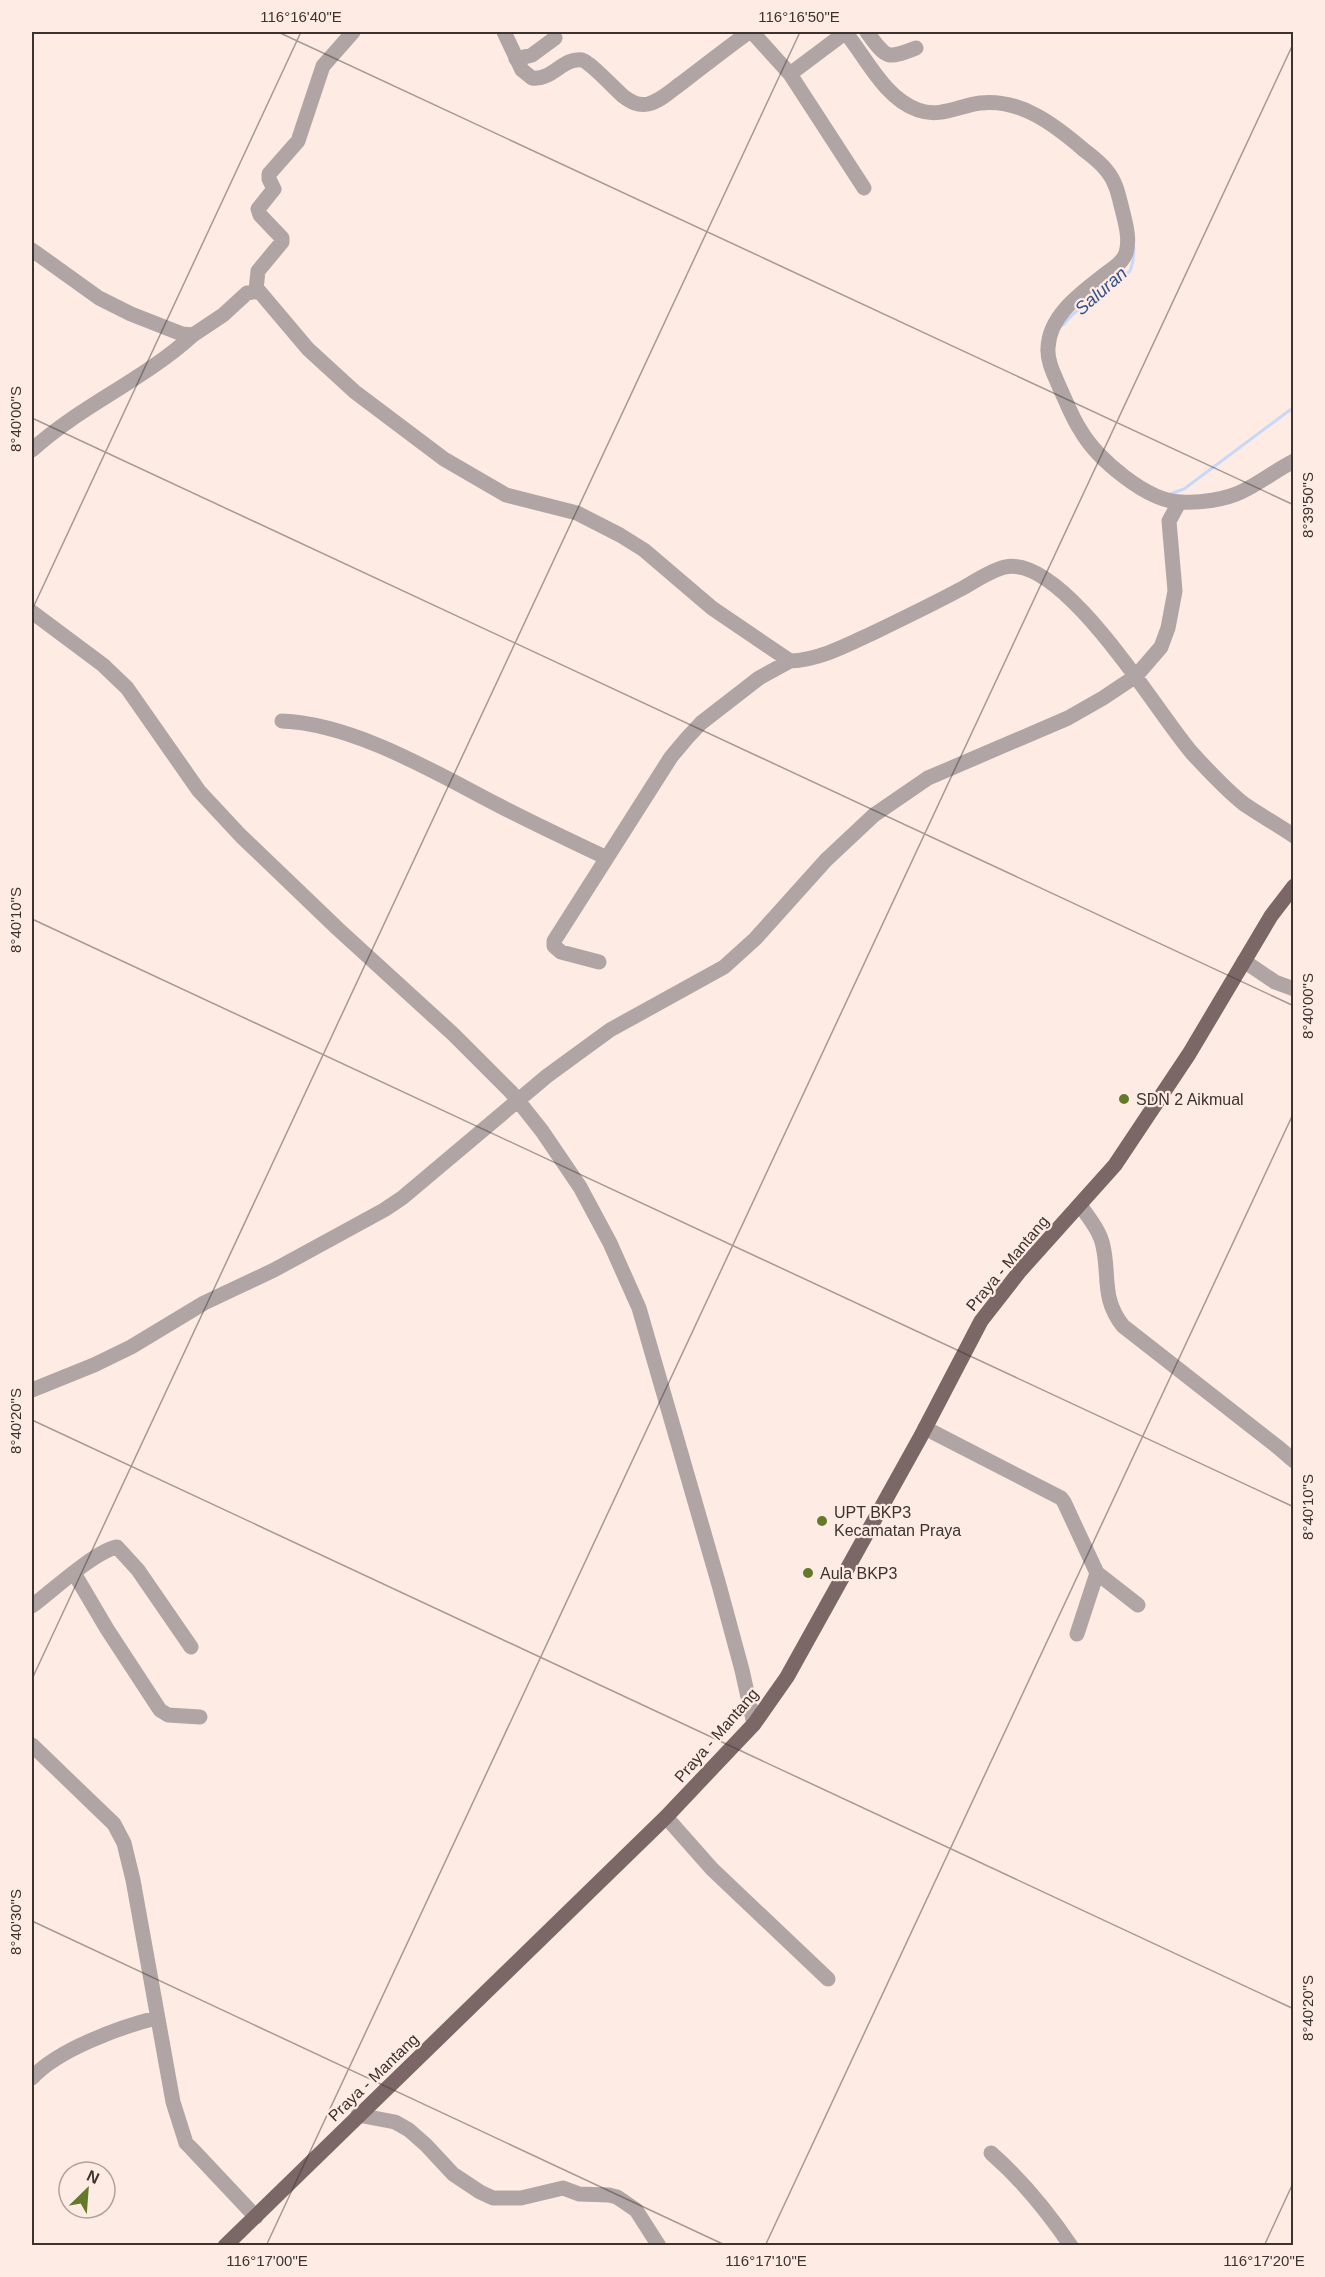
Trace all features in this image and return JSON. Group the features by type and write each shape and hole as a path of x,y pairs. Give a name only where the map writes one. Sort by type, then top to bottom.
{"main road":[{"name":"Praya - Mantang","path":"225,2246 666,1817 754,1724 787,1677 925,1428 981,1321 1020,1271 1115,1165 1189,1054 1270,916 1293,886"}],"street":[{"path":"256,290 258,271 282,242 282,238 260,215 258,209 274,189 269,174 298,141 322,66 353,32"},
{"path":"504,32 516,59 527,74 538,79 546,77 572,61 586,61 630,101 645,105 670,92 751,32 790,74 864,188"},
{"path":"790,74 845,32 880,79 907,105 930,113 943,113 979,103 990,103 1024,110 1056,126 1109,173 1116,186 1128,244 1121,262 1079,296 1060,315 1049,337 1049,360 1081,432 1131,483 1155,496 1179,503 1226,497 1243,492 1293,461"},
{"path":"867,32 887,55 895,56 916,48"},
{"path":"516,59 532,55 555,38"},
{"path":"32,250 99,298 169,331 193,335"},
{"path":"33,447 178,349 193,335 223,315 247,293 256,290"},
{"path":"256,290 316,356 356,392 444,459 506,495 577,513 620,535 644,550 712,608 790,661"},
{"path":"32,1390 114,1355 204,1302 274,1270 384,1210 402,1198 547,1076 610,1030 724,967 755,939 826,860 874,815 928,778 1068,718 1136,676 1161,646 1168,628 1175,591 1169,521 1179,503"},
{"path":"599,962 561,952 554,946 554,941 671,756 701,723 751,684 790,661 804,660 838,649 1005,567 1022,566 1038,572 1051,581 1103,633 1173,729 1215,777 1244,803 1293,836"},
{"path":"32,612 81,647 127,688 199,791 241,836 453,1034 518,1101 580,1187 610,1243 639,1308 722,1596 754,1724"},
{"path":"282,721 307,723 334,730 418,763 513,813 608,858"},
{"path":"1244,961 1275,982 1293,989"},
{"path":"1080,1205 1103,1244 1109,1299 1113,1313 1123,1326 1293,1461"},
{"path":"925,1428 1061,1498 1071,1513 1097,1573 1138,1605"},
{"path":"32,1606 74,1573 113,1548 119,1548 138,1570 191,1647"},
{"path":"74,1573 119,1648 149,1689 160,1710 168,1715 200,1717"},
{"path":"1077,1634 1097,1573"},
{"path":"32,1745 114,1824 124,1843 133,1880 156,2018 173,2102 186,2142 256,2217"},
{"path":"666,1817 712,1869 828,1979"},
{"path":"32,2078 43,2067 75,2049 120,2028 156,2018"},
{"path":"358,2115 395,2122 409,2130 453,2174 493,2198 521,2199 563,2187 579,2194 609,2194 617,2197 636,2210 659,2246"},
{"path":"991,2153 1015,2174 1052,2218 1071,2246"}],"waterway":[{"name":"Saluran","path":"1063,325 1073,314 1130,271 1134,248"},
{"name":"Saluran","path":"1170,494 1184,489 1294,407"}],"place":[{"name":"SDN 2 Aikmual","path":"1124,1099"},
{"name":"UPT BKP3 Kecamatan Praya","path":"822,1521"},
{"name":"Aula BKP3","path":"808,1573"}]}
